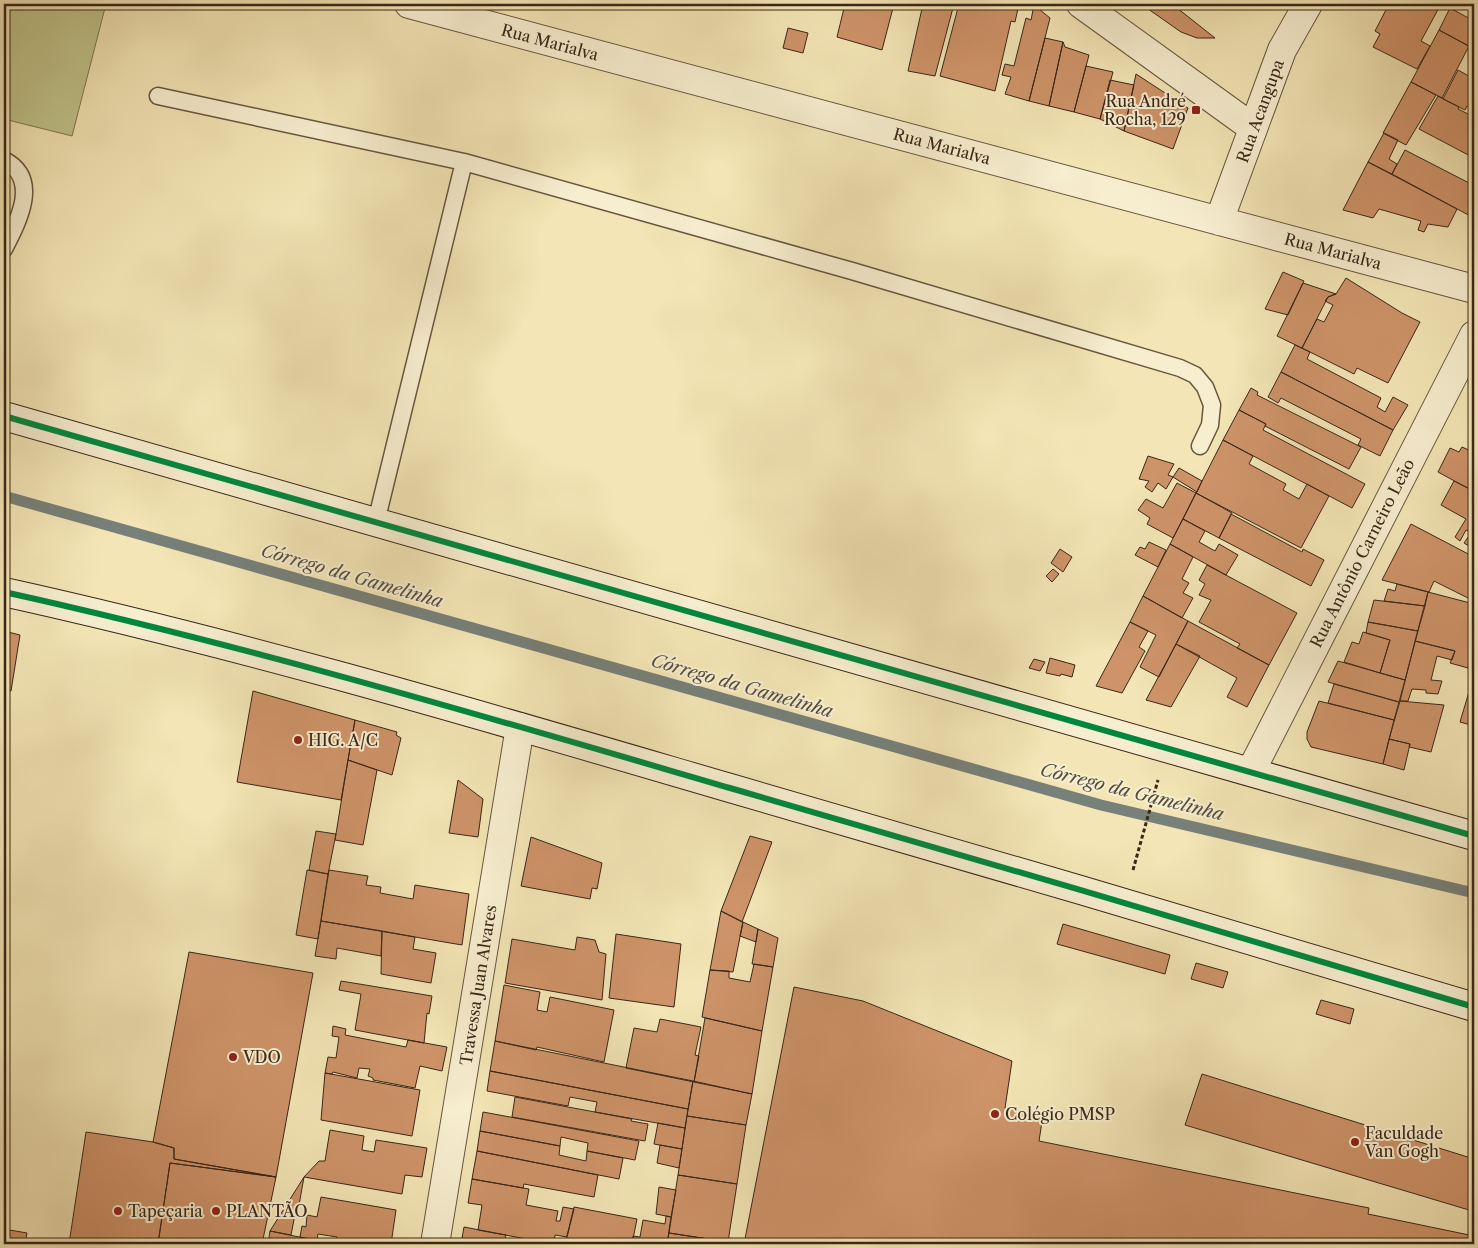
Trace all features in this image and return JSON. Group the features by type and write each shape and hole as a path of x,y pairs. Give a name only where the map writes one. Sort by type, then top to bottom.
{"main road":[{"name":"Rua Marialva","path":"409,4 1474,289"},
{"path":"1081,4 1253,128"},
{"name":"Rua Acangupa","path":"1219,221 1282,50 1308,4"},
{"name":"Rua Antônio Carneiro Leão","path":"1251,771 1474,335"},
{"path":"4,416 1474,836"},
{"path":"4,592 205,639 520,726 1474,1007"},
{"name":"Travessa Juan Alvares","path":"435,1244 520,726"}],"lane":[{"path":"158,96 464,162 842,268 1180,368 1195,375 1205,387 1212,405 1210,425 1200,446"},
{"path":"4,160 13,165 25,186 20,216 4,249"},
{"path":"376,522 464,162"}],"path":[{"path":"1134,866 1155,788"}],"green space":[{"path":"4,4 106,4 72,136 4,119"}],"building":[{"path":"845,4 894,4 882,50 837,37"},
{"path":"923,4 954,4 935,76 908,71"},
{"path":"959,4 1019,4 1015,22 1011,21 995,91 940,76"},
{"path":"1141,4 1172,4 1215,38 1197,38 1181,32"},
{"path":"1389,4 1441,4 1421,41 1430,46 1417,69 1373,47 1380,34 1375,31"},
{"path":"1034,5 1050,18 1029,101 1005,94 1011,77 1002,75 1005,64 1014,66 1026,18 1031,20"},
{"path":"1450,8 1474,21 1474,49 1439,30"},
{"path":"788,28 808,33 803,53 783,48"},
{"path":"1439,30 1469,46 1442,98 1411,82"},
{"path":"1045,38 1063,42 1049,106 1029,101"},
{"path":"1063,42 1065,47 1089,55 1074,112 1049,106"},
{"path":"1086,66 1113,72 1100,119 1074,112"},
{"path":"1458,70 1474,79 1474,110 1467,106 1465,110 1443,99"},
{"path":"1136,74 1188,108 1173,149 1124,131"},
{"path":"1110,80 1134,85 1124,131 1100,119"},
{"path":"1411,82 1436,95 1406,145 1383,133"},
{"path":"1438,96 1474,117 1474,158 1419,129"},
{"path":"1384,133 1398,140 1389,159 1397,164 1392,174 1368,162"},
{"path":"1405,150 1473,185 1474,182 1474,218 1392,174"},
{"path":"1368,162 1457,209 1448,227 1428,224 1424,232 1418,230 1421,221 1379,209 1373,218 1343,210"},
{"path":"1283,272 1304,281 1288,315 1265,309"},
{"path":"1346,278 1420,322 1388,383 1357,368 1354,374 1302,348 1317,319 1324,322 1333,305 1325,301 1328,297 1336,294"},
{"path":"1303,283 1336,294 1328,297 1302,348 1277,336"},
{"path":"1295,345 1310,352 1307,359 1381,398 1377,407 1385,412 1393,397 1408,405 1393,430 1281,372"},
{"path":"1281,372 1393,430 1380,456 1358,445 1361,439 1281,398 1278,403 1268,397"},
{"path":"1251,388 1258,392 1257,395 1361,447 1349,469 1265,426 1266,424 1239,410"},
{"path":"1239,410 1266,424 1263,430 1365,484 1352,508 1223,440"},
{"path":"1223,440 1253,456 1249,464 1286,484 1283,490 1299,499 1307,484 1329,496 1301,548 1196,493"},
{"path":"1462,447 1473,452 1474,450 1473,491 1438,472 1450,448 1459,452"},
{"path":"1148,456 1174,464 1168,475 1173,477 1166,489 1158,483 1152,492 1145,487 1149,481 1139,479"},
{"path":"1179,468 1202,481 1197,492 1173,477"},
{"path":"1454,481 1474,491 1474,549 1464,543 1471,533 1466,530 1460,541 1455,537 1466,519 1441,505"},
{"path":"1177,483 1196,493 1173,538 1147,524 1150,518 1138,510 1146,499 1163,508"},
{"path":"1196,493 1232,513 1219,538 1183,519"},
{"path":"1231,514 1302,552 1303,549 1324,560 1311,586 1219,538"},
{"path":"1183,519 1205,531 1199,542 1215,551 1219,544 1238,555 1226,575 1170,544"},
{"path":"1411,524 1474,557 1474,601 1434,581 1429,592 1382,580"},
{"path":"1149,542 1166,550 1158,567 1135,555 1140,547 1145,549"},
{"path":"1170,544 1193,557 1182,579 1189,583 1183,593 1193,598 1182,618 1143,596"},
{"path":"1060,549 1072,557 1063,572 1051,563"},
{"path":"1207,565 1297,613 1269,665 1237,648 1240,644 1199,622 1211,600 1199,595 1205,584 1199,580"},
{"path":"1053,569 1059,574 1052,582 1046,576"},
{"path":"1397,584 1428,592 1425,606 1384,601 1388,589 1395,591"},
{"path":"1428,592 1474,604 1474,645 1468,668 1450,663 1455,651 1415,641"},
{"path":"1143,596 1188,621 1159,677 1140,667 1156,635 1130,622"},
{"path":"1374,600 1425,606 1418,631 1368,622"},
{"path":"1188,621 1269,665 1247,707 1227,697 1237,678 1176,644"},
{"path":"1130,622 1148,631 1139,647 1145,651 1122,693 1096,686"},
{"path":"1368,622 1418,631 1405,680 1380,673 1390,640 1366,633"},
{"path":"4,631 20,635 11,691 4,690"},
{"path":"1363,632 1390,640 1380,673 1344,662 1352,642 1359,644"},
{"path":"1415,641 1455,651 1452,660 1437,656 1431,680 1442,681 1438,694 1426,693 1426,690 1412,689 1408,701 1400,701"},
{"path":"1176,644 1200,656 1171,707 1146,700"},
{"path":"1050,658 1075,665 1072,677 1046,673"},
{"path":"1034,659 1045,662 1040,671 1029,668"},
{"path":"1338,661 1405,680 1399,702 1328,682"},
{"path":"1474,675 1474,726 1460,722"},
{"path":"1334,684 1399,702 1394,720 1328,703"},
{"name":"HIG. A/C","path":"253,691 355,720 341,800 237,782"},
{"path":"1319,701 1394,720 1383,764 1311,747 1307,739 1307,732"},
{"path":"1400,701 1444,705 1431,752 1409,747 1410,744 1389,739"},
{"path":"355,720 397,732 396,735 401,738 392,775 348,760"},
{"path":"1389,739 1410,744 1404,770 1383,764"},
{"path":"348,760 377,770 363,845 335,840"},
{"path":"458,780 483,799 478,837 449,833"},
{"path":"316,831 336,834 328,874 309,870"},
{"path":"750,836 772,842 742,922 721,911"},
{"path":"531,837 602,863 597,889 592,888 590,899 521,886"},
{"path":"307,870 328,874 318,939 296,935"},
{"path":"329,870 368,876 366,885 381,887 380,893 413,899 415,885 469,894 462,945 321,921"},
{"path":"721,911 743,922 733,972 710,970"},
{"path":"321,921 382,931 381,956 337,948 336,959 315,956"},
{"path":"743,922 758,929 756,942 740,936"},
{"path":"1063,924 1170,955 1165,974 1057,944"},
{"path":"758,929 778,938 773,967 752,964"},
{"path":"382,931 415,937 413,949 436,953 431,983 381,974"},
{"path":"616,934 681,944 674,1007 609,998"},
{"path":"577,937 595,940 599,952 606,954 602,1000 505,983 512,939 575,950"},
{"name":"VDO","path":"189,952 313,973 276,1177 174,1159 174,1148 153,1142"},
{"path":"1196,963 1228,972 1223,988 1191,979"},
{"path":"754,964 773,967 762,1031 702,1017 710,970 729,971 729,978 750,982"},
{"path":"341,981 432,996 429,1014 427,1013 424,1043 355,1030 361,994 339,990"},
{"path":"504,985 540,992 537,1010 547,1012 550,997 614,1010 604,1062 537,1047 536,1050 495,1041"},
{"path":"794,987 863,1001 1012,1061 1005,1108 1043,1115 1039,1141 1369,1208 1368,1214 1474,1236 1474,1244 744,1244"},
{"path":"1321,1000 1354,1009 1350,1024 1316,1014"},
{"path":"705,1018 762,1031 752,1094 694,1082"},
{"path":"660,1019 701,1027 695,1055 699,1056 694,1082 626,1068 634,1028 657,1032"},
{"path":"333,1026 346,1029 345,1035 406,1047 408,1040 447,1047 442,1071 420,1066 415,1088 373,1080 373,1078 368,1076 370,1069 359,1068 357,1078 333,1072 332,1074 325,1073 328,1057 336,1058 339,1037 332,1036"},
{"path":"495,1041 693,1081 688,1109 490,1071"},
{"path":"490,1071 688,1109 685,1128 595,1112 597,1102 570,1097 568,1106 487,1091"},
{"path":"325,1073 420,1090 412,1136 321,1120"},
{"path":"1202,1074 1474,1159 1474,1194 1469,1210 1185,1125"},
{"path":"693,1081 752,1094 746,1125 687,1116"},
{"path":"515,1097 632,1119 631,1121 648,1124 645,1141 512,1117"},
{"path":"483,1112 639,1141 635,1160 587,1151 588,1143 561,1137 560,1146 480,1131"},
{"path":"687,1116 746,1125 737,1184 678,1175"},
{"path":"658,1123 685,1128 682,1149 654,1144"},
{"path":"330,1130 364,1136 362,1150 374,1152 376,1140 427,1148 422,1177 405,1175 402,1194 304,1177 319,1161 325,1161"},
{"path":"480,1131 560,1146 559,1155 586,1161 587,1151 623,1158 619,1179 477,1151"},
{"name":"Tapeçaria","path":"86,1132 153,1142 174,1148 174,1159 276,1177 170,1163 158,1244 69,1244"},
{"path":"660,1145 682,1149 679,1168 657,1163"},
{"path":"477,1151 598,1175 594,1197 524,1184 523,1188 472,1179"},
{"name":"PLANTÃO","path":"170,1163 276,1177 262,1244 158,1244"},
{"path":"678,1175 737,1184 728,1242 669,1233"},
{"path":"304,1177 291,1235 270,1231"},
{"path":"472,1179 529,1189 526,1205 558,1211 556,1221 560,1221 563,1207 574,1209 567,1237 555,1235 554,1244 478,1230 482,1205 468,1203"},
{"path":"659,1187 676,1190 671,1217 656,1214"},
{"path":"321,1197 396,1210 391,1244 340,1244 336,1243 337,1237 318,1234 317,1240 300,1237 302,1226 306,1227 307,1215 317,1217"},
{"path":"574,1207 637,1219 632,1244 565,1244"},
{"path":"666,1216 671,1217 667,1244 632,1244 633,1236 640,1237 643,1220 665,1224"},
{"path":"464,1227 506,1235 505,1239 532,1244 461,1244"},
{"path":"4,1229 27,1233 25,1244 4,1244"},
{"path":"270,1231 304,1238 303,1244 268,1244"},
{"path":"669,1233 728,1242 727,1244 667,1244"}],"waterway":[{"name":"Córrego da Gamelinha","path":"4,496 1101,805 1474,893"}],"cycle path":[{"path":"4,416 1474,836"},
{"path":"4,592 278,659 459,709 1102,896 1474,1007"}],"place":[{"name":"Rua André Rocha, 129","path":"1196,110"},
{"name":"HIG. A/C","path":"298,740"},
{"name":"VDO","path":"233,1057"},
{"name":"Colégio PMSP","path":"995,1114"},
{"name":"Faculdade Van Gogh","path":"1355,1142"},
{"name":"Tapeçaria","path":"118,1211"},
{"name":"PLANTÃO","path":"216,1211"}]}
